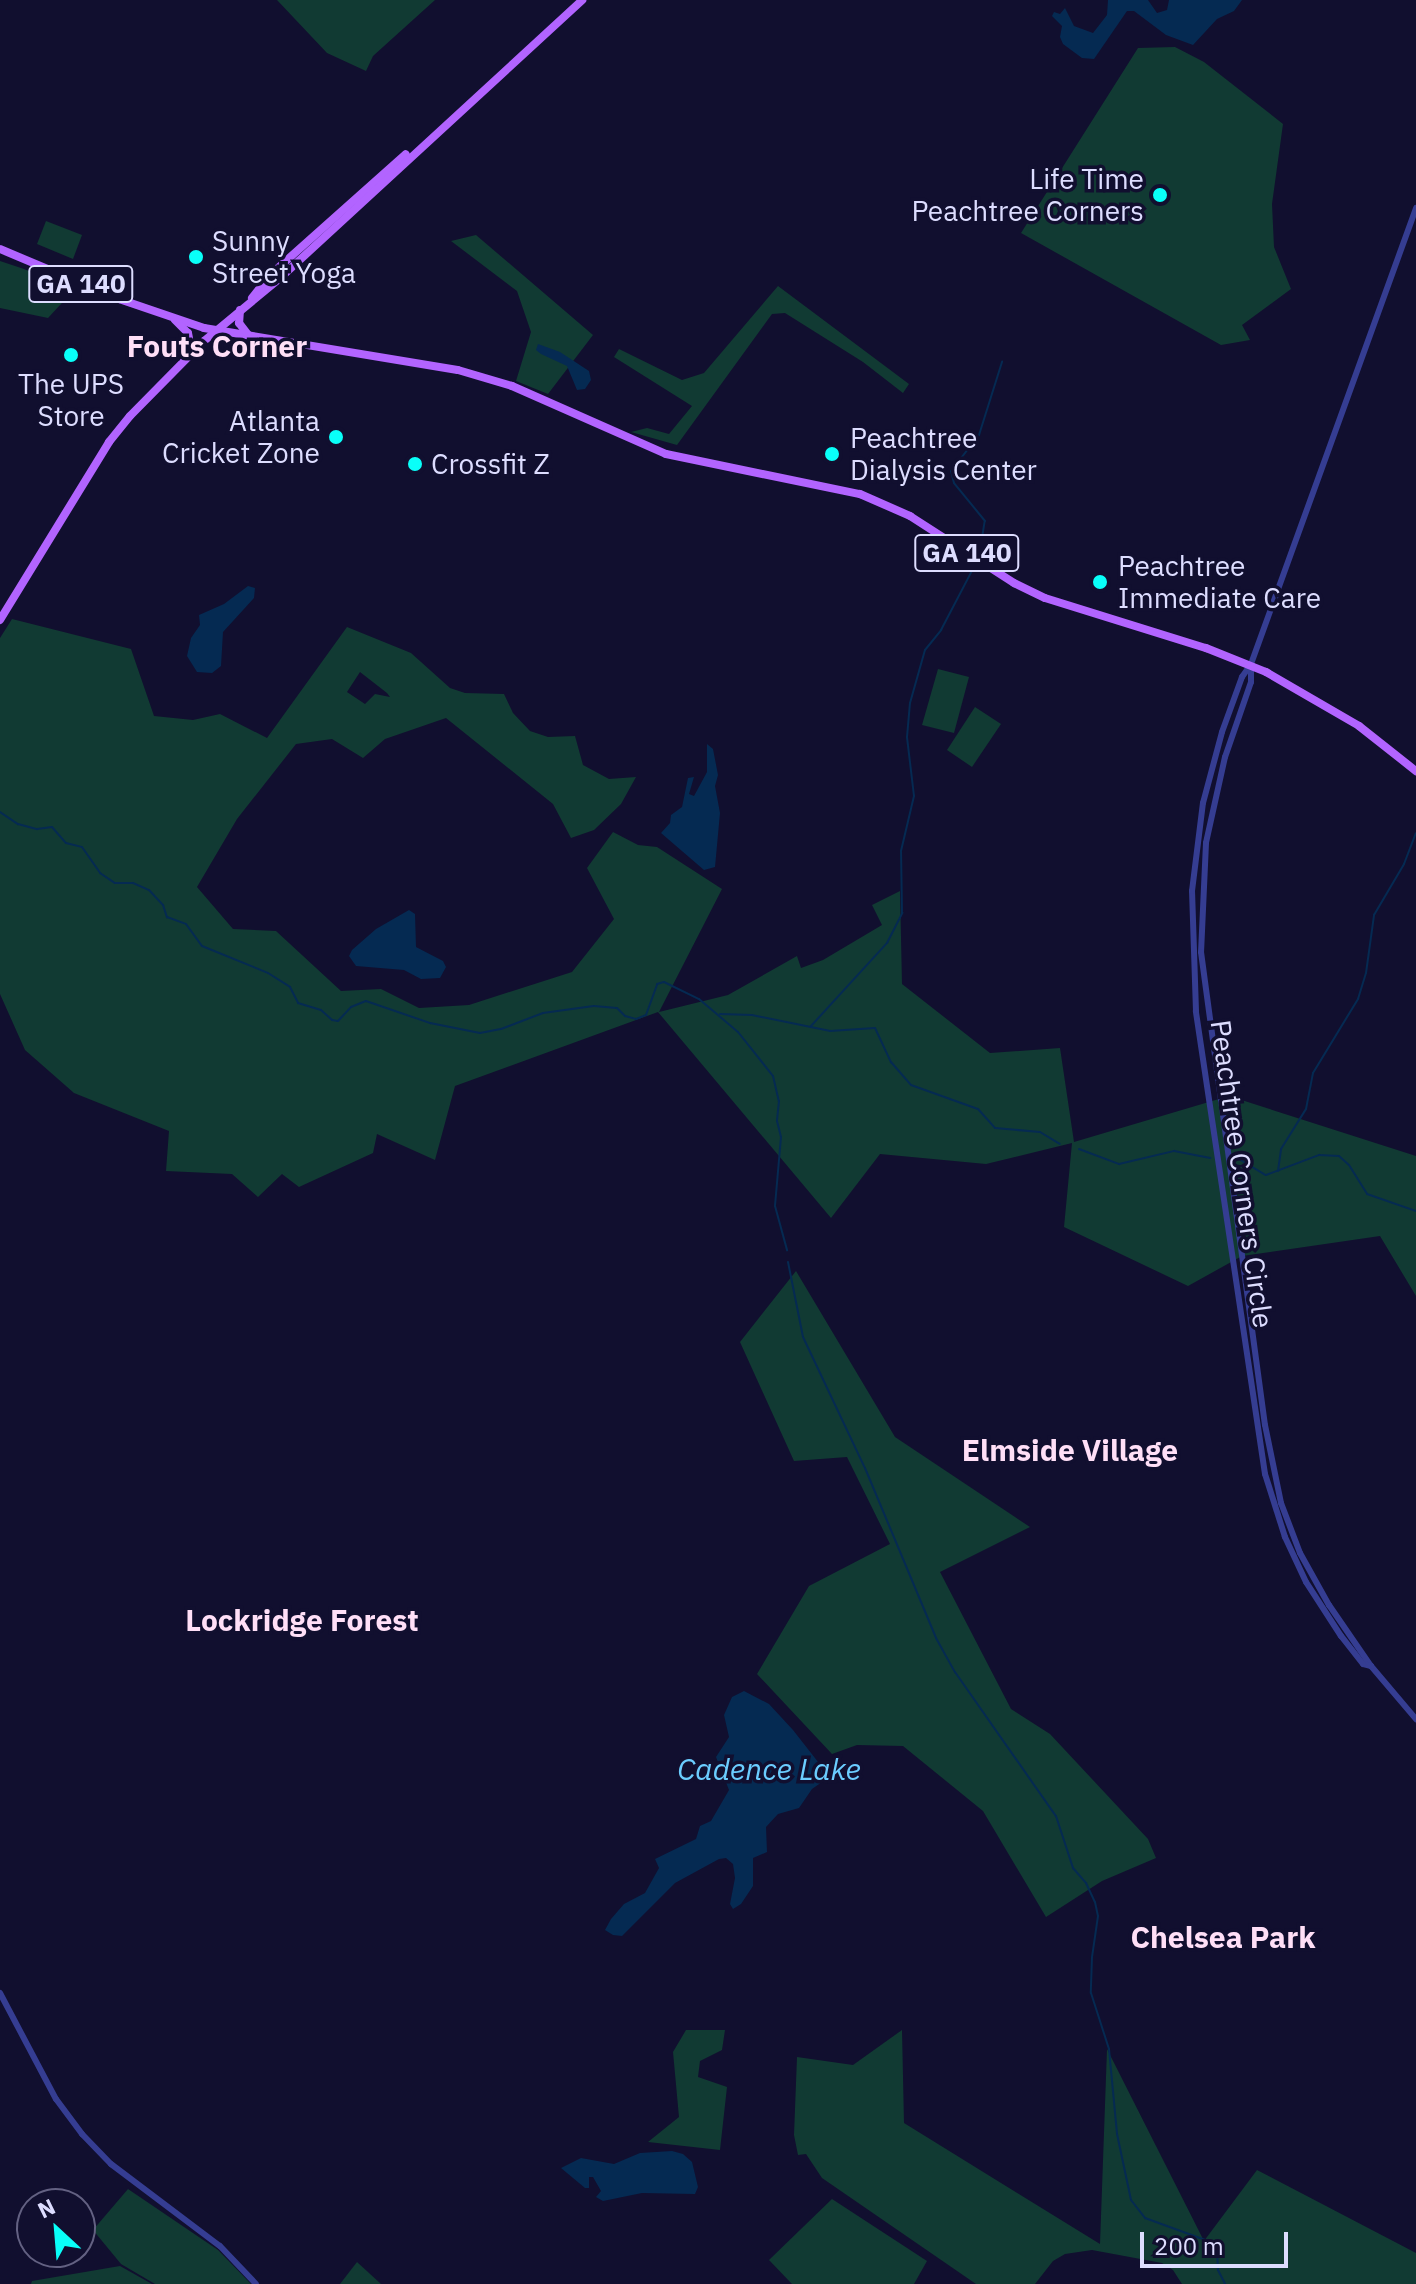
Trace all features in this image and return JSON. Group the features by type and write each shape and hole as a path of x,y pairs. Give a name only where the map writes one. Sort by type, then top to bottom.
{"main road":[{"path":"0,620 109,442 192,353 252,298 279,279 447,121 582,0"},
{"name":"GA 140","path":"0,249 174,319 249,336 472,373 524,391 666,454 860,494 910,516 1014,583 1040,596 1251,664 1359,726 1416,771"},
{"path":"240,310 239,323 249,336"},
{"path":"174,319 188,333 192,353"}],"street":[{"name":"Peachtree Corners Circle","path":"1416,208 1251,664 1242,677 1222,732 1199,824 1192,891 1196,1011 1242,1330 1269,1490 1285,1537 1306,1582 1363,1664 1371,1666 1416,1719"},
{"path":"0,1993 56,2099 82,2134 127,2177 230,2255 256,2284"}],"green space":[{"path":"277,0 435,0 373,56 366,71 327,53"},
{"name":"Life Time Peachtree Corners","path":"1175,47 1204,62 1283,124 1272,204 1274,247 1291,289 1242,325 1250,340 1221,345 1021,233 1138,48"},
{"path":"46,221 82,235 73,259 37,244"},
{"path":"476,235 593,335 548,394 516,381 531,332 517,291 451,241"},
{"path":"0,261 74,290 48,318 0,308"},
{"path":"778,286 909,384 903,393 863,362 785,313 772,314 677,445 631,432 647,428 669,434 692,406 614,357 619,349 682,380 704,373"},
{"path":"12,619 131,649 154,716 193,720 220,714 267,738 347,627 411,653 450,688 465,693 504,694 513,713 530,731 548,737 575,736 583,765 609,779 636,777 621,804 594,830 571,838 553,804 446,718 385,739 363,758 332,739 296,744 237,819 197,887 233,929 276,931 341,991 381,989 419,1008 469,1005 572,972 614,919 587,868 613,832 638,845 657,847 722,889 659,1012 728,995 797,956 801,968 823,960 882,925 872,905 900,891 902,984 990,1053 1060,1048 1074,1142 1229,1096 1416,1156 1416,1296 1380,1236 1242,1256 1188,1286 1064,1227 1072,1143 986,1164 880,1154 831,1218 658,1012 455,1086 435,1160 377,1134 373,1153 299,1187 282,1174 258,1197 232,1174 166,1171 169,1131 74,1093 25,1050 0,994 0,638","holes":["360,672 390,697 375,694 365,704 347,692"]},
{"path":"938,669 969,677 954,733 922,725"},
{"path":"975,707 1001,724 972,767 947,750"},
{"path":"796,1271 895,1437 1030,1527 940,1572 1011,1709 1050,1734 1148,1839 1156,1858 1102,1881 1046,1917 983,1811 903,1746 857,1745 832,1754 757,1674 809,1586 890,1544 847,1457 794,1461 740,1342"},
{"path":"686,2030 725,2030 722,2050 700,2061 698,2077 727,2087 720,2150 648,2142 679,2117 673,2052"},
{"path":"902,2030 904,2123 1100,2244 1107,2049 1204,2241 1257,2170 1416,2253 1416,2284 1182,2284 1173,2270 1162,2263 1092,2250 1065,2254 1053,2261 1035,2284 976,2284 822,2178 806,2154 798,2155 794,2135 797,2057 853,2065"},
{"path":"128,2189 218,2250 251,2284 155,2284 121,2264 96,2234 96,2226"},
{"path":"832,2199 927,2261 914,2284 792,2284 769,2260"},
{"path":"357,2262 381,2284 340,2284"},
{"path":"120,2266 152,2284 31,2284 32,2281"}],"water":[{"path":"1108,0 1148,0 1157,13 1167,10 1169,0 1242,0 1234,11 1217,19 1193,45 1166,35 1134,11 1127,11 1094,59 1082,58 1063,44 1060,37 1062,26 1052,16 1054,12 1060,14 1065,8 1074,26 1093,33 1107,15"},
{"path":"538,344 560,352 589,371 591,380 585,389 577,390 567,366 541,354 536,350"},
{"path":"248,586 255,588 254,598 223,632 221,666 212,673 197,672 187,656 191,638 200,625 199,615 224,604"},
{"path":"707,744 713,749 718,775 715,786 720,813 715,867 704,870 661,833 670,823 671,815 682,807 688,778 694,777 689,794 694,796 707,772"},
{"path":"409,910 415,914 416,947 443,961 446,967 440,978 421,979 404,970 356,966 349,956 352,950 376,929"},
{"name":"Cadence Lake","path":"744,1691 769,1704 793,1730 822,1767 822,1782 812,1789 799,1808 778,1814 766,1827 767,1852 753,1858 753,1886 741,1904 733,1909 730,1904 735,1878 733,1864 726,1858 719,1859 675,1883 622,1936 613,1935 605,1930 611,1919 624,1904 645,1893 659,1868 655,1859 696,1839 700,1826 711,1821 729,1790 716,1757 729,1737 724,1715 732,1697"},
{"path":"672,2151 683,2154 692,2162 698,2187 695,2194 642,2193 603,2201 596,2197 601,2191 593,2177 589,2177 589,2188 585,2188 561,2168 581,2158 614,2164 640,2153"}],"waterway":[{"path":"979,557 985,521 954,483 951,471 979,435 1002,362"},
{"path":"811,1026 887,943 902,913 901,851 914,796 907,737 910,703 925,650 941,630 976,563"},
{"path":"0,812 18,824 37,829 52,827 66,843 82,847 100,873 115,883 133,883 149,890 163,905 167,917 186,924 202,946 268,973 290,987 298,1003 321,1010 332,1020 338,1021 351,1007 366,1001 430,1023 480,1033 501,1029 543,1013 594,1006 617,1008 625,1016 636,1019 646,1015 657,984 664,982 699,999 738,1032 773,1076 779,1101 777,1121 781,1137 775,1206 787,1250"},
{"path":"1278,1171 1281,1149 1306,1109 1313,1073 1358,999 1366,973 1374,915 1404,864 1416,833"},
{"path":"720,1014 752,1015 830,1031 875,1028 891,1062 911,1085 978,1109 995,1128 1040,1132 1060,1144"},
{"path":"1079,1149 1119,1164 1174,1151 1210,1158"},
{"path":"1234,1156 1266,1175 1319,1155 1339,1156 1349,1165 1367,1194 1416,1211"},
{"path":"788,1262 803,1337 865,1468 936,1638 955,1672 1056,1816 1073,1868 1086,1883 1095,1902 1098,1916 1091,1993 1109,2049 1117,2134 1131,2200 1145,2218 1211,2242 1217,2251 1218,2270 1225,2284"}],"place":[{"name":"Life Time Peachtree Corners","path":"1160,195"},
{"name":"Sunny Street Yoga","path":"196,257"},
{"name":"The UPS Store","path":"71,355"},
{"name":"Atlanta Cricket Zone","path":"336,437"},
{"name":"Peachtree Dialysis Center","path":"832,454"},
{"name":"Crossfit Z","path":"415,464"},
{"name":"Peachtree Immediate Care","path":"1100,582"}],"district":[{"name":"Fouts Corner","path":"217,346"},
{"name":"Elmside Village","path":"1070,1450"},
{"name":"Lockridge Forest","path":"302,1620"},
{"name":"Chelsea Park","path":"1223,1937"}]}
